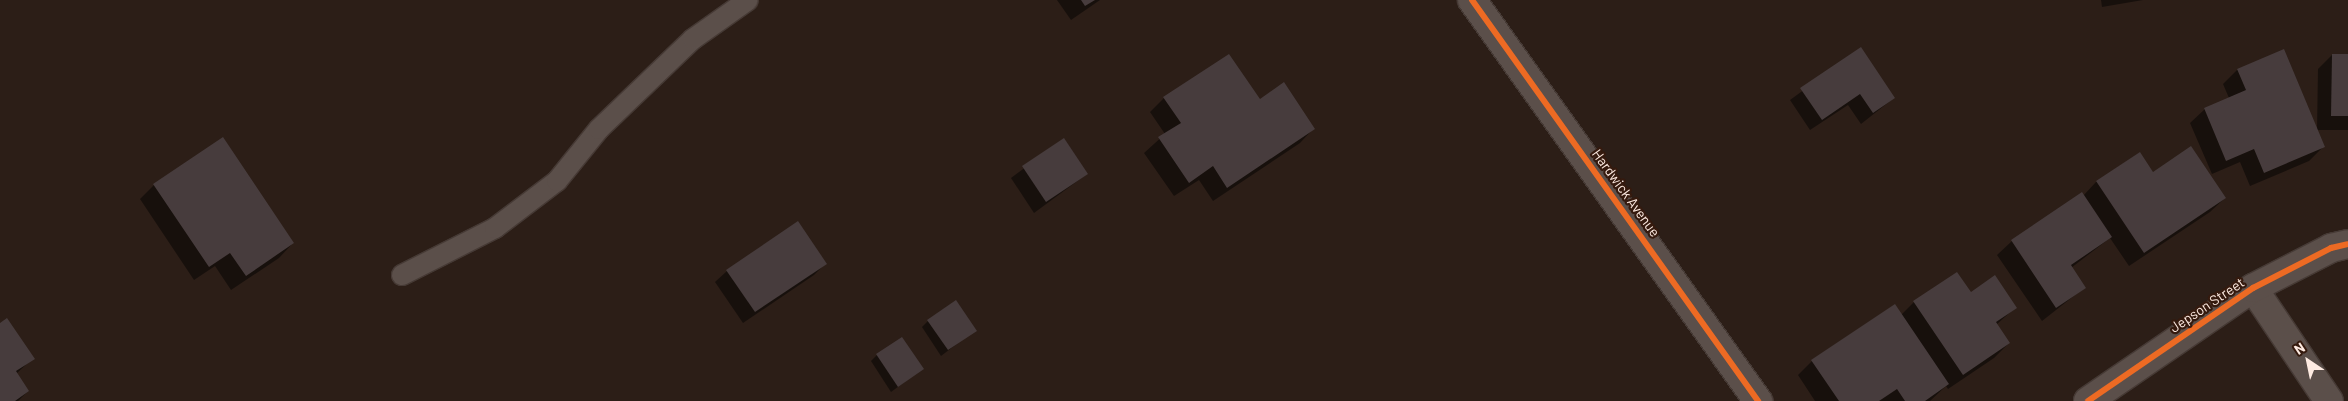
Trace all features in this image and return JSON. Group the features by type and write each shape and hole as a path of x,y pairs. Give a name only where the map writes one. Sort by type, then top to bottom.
{"street":[{"name":"Hardwick Avenue","path":"1472,0 1758,401"},
{"name":"Jepson Street","path":"2088,401 2253,288 2331,248 2348,244"},
{"path":"2253,288 2329,401"}],"lane":[{"path":"402,275 495,228 557,181 599,129 693,39 748,0"}],"building":[{"path":"1081,0 1095,0 1085,6"},
{"path":"1861,47 1895,98 1873,113 1860,94 1822,120 1800,88"},
{"path":"2284,49 2325,147 2264,173 2254,149 2226,161 2204,108 2246,90 2237,69"},
{"path":"1229,54 1260,99 1284,82 1315,129 1227,188 1213,166 1189,183 1158,137 1181,123 1163,97"},
{"path":"2332,54 2348,54 2348,116 2331,116"},
{"path":"223,137 294,243 246,276 230,253 209,267 153,184"},
{"path":"1064,138 1088,174 1046,202 1022,166"},
{"path":"2191,146 2226,198 2144,253 2096,181 2140,152 2153,172"},
{"path":"2082,192 2112,237 2071,265 2086,288 2056,308 2011,240"},
{"path":"798,221 827,264 755,312 726,270"},
{"path":"1957,272 1971,292 1995,275 2017,308 1996,322 2010,343 1963,375 1913,301"},
{"path":"956,300 977,331 948,350 927,320"},
{"path":"1895,304 1949,384 1925,401 1905,401 1897,389 1879,401 1839,401 1811,360"},
{"path":"7,318 35,359 16,371 29,391 15,401 0,401 0,323"},
{"path":"902,337 924,369 898,387 876,354"}],"cycle path":[{"path":"1472,0 1758,401"},
{"path":"2088,401 2253,288 2331,248 2348,244"}]}
